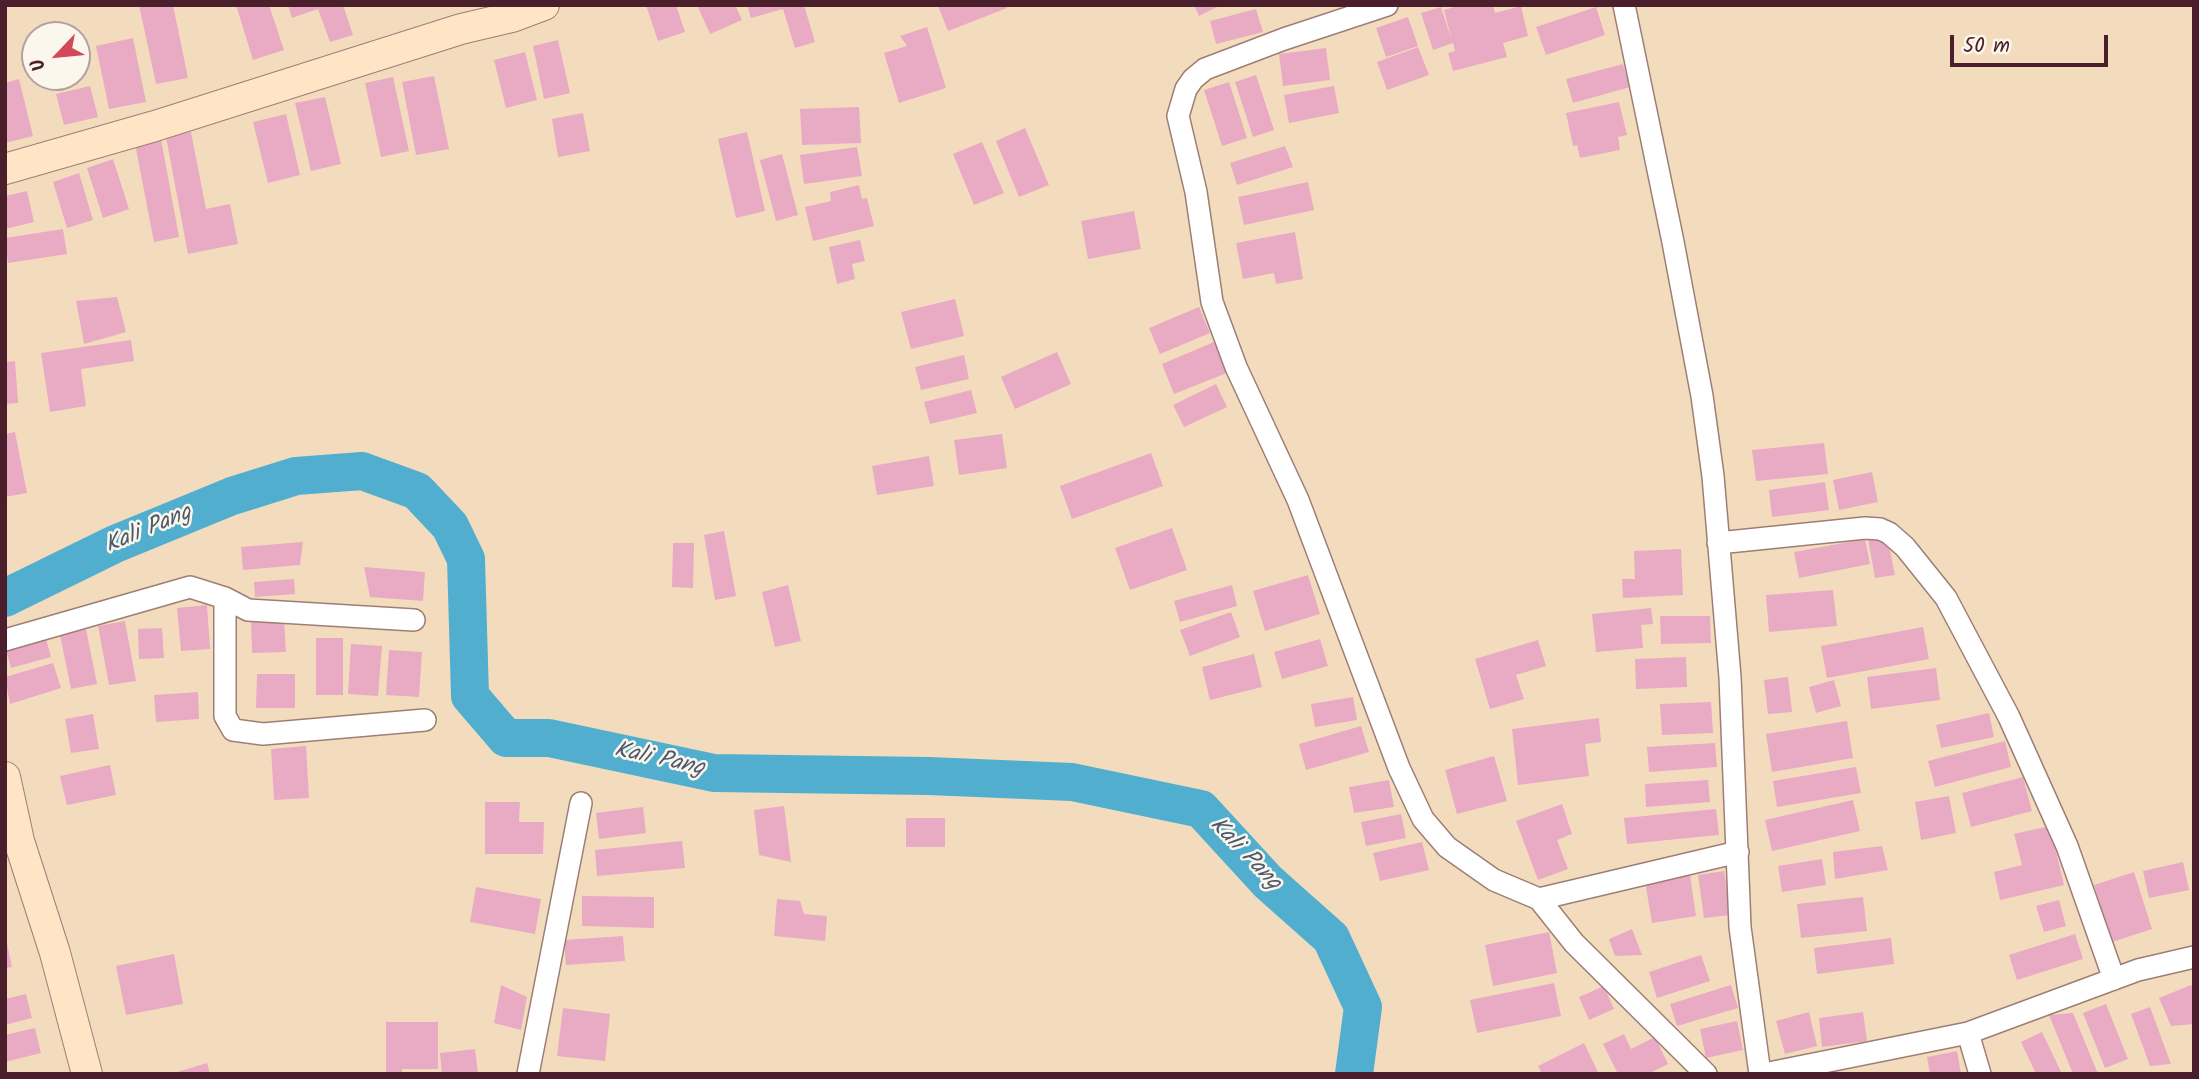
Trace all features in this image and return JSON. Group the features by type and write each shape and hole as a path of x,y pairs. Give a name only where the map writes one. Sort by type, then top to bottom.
{"street":[{"path":"5,169 155,126 544,5"},
{"path":"1387,5 1205,69 1186,89 1178,116 1196,192 1212,302 1236,367 1298,500 1399,768 1423,819 1447,847 1494,880 1539,900 1574,943 1706,1074"},
{"path":"1624,5 1702,396 1730,677 1740,928 1762,1074 1968,1032 2138,970 2194,957"},
{"path":"1718,543 1865,528 1889,533 1905,547 1946,598 2009,717 2067,846 2114,979"},
{"path":"5,640 156,599 190,587 225,598 248,610 414,620"},
{"path":"225,598 225,716 233,730 262,734 425,720"},
{"path":"5,777 19,841 55,953 87,1074"},
{"path":"528,1074 581,803"},
{"path":"1539,900 1738,852"},
{"path":"1968,1032 1980,1074"}],"building":[{"path":"139,5 173,5 188,78 156,84"},
{"path":"236,5 269,5 284,50 253,60"},
{"path":"288,5 343,5 353,35 330,42 318,9 292,18"},
{"path":"646,5 676,5 685,32 658,41"},
{"path":"697,5 735,5 742,20 710,34"},
{"path":"747,5 804,5 815,42 795,48 783,9 751,18"},
{"path":"1006,5 1007,8 948,31 938,6"},
{"path":"1194,5 1221,5 1199,16"},
{"path":"1461,5 1493,5 1495,13 1521,6 1528,36 1503,43 1507,57 1453,71 1448,53 1455,51 1453,43 1433,50 1421,13 1441,7 1452,41 1444,10"},
{"path":"1596,7 1605,35 1546,55 1536,27"},
{"path":"1256,9 1263,32 1216,44 1210,21"},
{"path":"1408,17 1418,46 1386,57 1376,28"},
{"path":"927,27 946,88 899,103 884,53 907,46 900,36"},
{"path":"133,38 146,102 109,109 96,46"},
{"path":"558,40 570,93 544,99 533,46"},
{"path":"1418,47 1429,75 1387,90 1377,62"},
{"path":"1326,48 1330,80 1283,86 1279,54"},
{"path":"525,52 537,100 506,108 494,60"},
{"path":"1623,64 1630,87 1573,103 1566,79"},
{"path":"1256,75 1274,130 1253,137 1235,82"},
{"path":"434,76 449,149 416,155 402,82"},
{"path":"393,77 409,151 381,157 365,83"},
{"path":"19,79 33,136 5,143 5,83"},
{"path":"1229,82 1247,138 1222,146 1204,90"},
{"path":"1334,86 1339,113 1289,123 1284,95"},
{"path":"91,90 98,117 64,125 56,94"},
{"path":"325,97 341,164 311,171 295,103"},
{"path":"1619,102 1627,135 1618,137 1620,150 1580,158 1577,145 1573,146 1566,113"},
{"path":"859,107 861,143 802,145 800,109"},
{"path":"583,113 590,151 558,157 552,119"},
{"path":"286,114 300,175 268,183 253,122"},
{"path":"1025,128 1049,185 1019,197 996,141"},
{"path":"191,132 206,209 230,204 238,244 188,254 166,137"},
{"path":"747,132 765,211 736,218 718,139"},
{"path":"161,139 179,237 154,242 135,144"},
{"path":"982,142 1004,193 974,205 953,154"},
{"path":"1285,146 1293,167 1237,185 1230,163"},
{"path":"857,147 862,176 804,184 800,155"},
{"path":"782,154 798,215 776,221 760,160"},
{"path":"113,159 129,209 103,218 87,168"},
{"path":"79,173 93,220 67,228 53,182"},
{"path":"1308,182 1314,210 1244,225 1238,197"},
{"path":"859,185 862,199 867,198 874,226 813,241 805,207 831,201 830,192"},
{"path":"27,191 34,222 5,229 5,196"},
{"path":"1134,211 1141,249 1088,259 1081,221"},
{"path":"63,229 67,254 8,263 5,238"},
{"path":"1295,232 1303,279 1276,284 1274,273 1243,279 1236,243"},
{"path":"860,240 865,261 852,264 855,279 837,284 829,247"},
{"path":"117,297 126,332 84,344 76,301"},
{"path":"955,299 964,336 911,349 901,312"},
{"path":"1199,307 1210,333 1160,354 1149,328"},
{"path":"131,340 134,361 81,369 86,406 50,412 41,353"},
{"path":"1214,342 1227,373 1174,394 1162,364"},
{"path":"1057,352 1071,384 1015,409 1001,377"},
{"path":"964,355 969,379 921,390 915,367"},
{"path":"15,361 18,403 5,404 5,362"},
{"path":"1216,384 1227,407 1184,427 1173,405"},
{"path":"971,390 977,413 930,424 924,402"},
{"path":"15,432 27,493 5,497 5,434"},
{"path":"1002,434 1007,468 959,475 954,440"},
{"path":"1824,443 1828,474 1756,481 1752,450"},
{"path":"1151,453 1163,486 1072,519 1060,486"},
{"path":"929,456 934,486 877,495 872,466"},
{"path":"1872,472 1878,502 1839,510 1833,480"},
{"path":"1825,482 1829,510 1772,517 1769,490"},
{"path":"1172,528 1187,570 1130,590 1115,548"},
{"path":"724,531 736,596 715,600 704,535"},
{"path":"1887,536 1895,575 1875,578 1868,539"},
{"path":"1865,539 1870,564 1799,578 1794,552"},
{"path":"303,542 300,565 243,570 241,547"},
{"path":"673,543 694,543 693,588 672,587"},
{"path":"1681,549 1683,595 1623,598 1622,579 1635,579 1634,551"},
{"path":"364,567 425,572 423,601 370,597"},
{"path":"1308,575 1320,614 1265,631 1253,591"},
{"path":"294,579 295,594 255,597 254,582"},
{"path":"788,585 801,641 775,647 762,592"},
{"path":"1232,585 1237,606 1180,622 1174,601"},
{"path":"1833,590 1837,626 1769,632 1766,595"},
{"path":"207,605 210,649 181,651 177,608"},
{"path":"1651,608 1653,624 1641,625 1643,648 1596,652 1592,614"},
{"path":"1231,612 1240,637 1190,656 1180,630"},
{"path":"1660,616 1710,616 1711,643 1661,644"},
{"path":"125,621 136,681 109,685 98,626"},
{"path":"284,621 286,652 252,653 251,622"},
{"path":"1923,627 1929,659 1827,678 1821,646"},
{"path":"162,628 164,658 139,659 138,629"},
{"path":"86,629 97,684 71,689 60,635"},
{"path":"316,638 343,638 343,695 316,695"},
{"path":"46,639 51,657 11,668 6,650"},
{"path":"1320,639 1328,666 1282,679 1274,652"},
{"path":"1538,640 1546,666 1516,675 1524,699 1490,709 1475,659"},
{"path":"351,644 382,646 378,696 348,694"},
{"path":"389,650 422,652 419,697 386,695"},
{"path":"1254,654 1262,687 1210,700 1202,667"},
{"path":"1686,657 1687,687 1636,689 1635,659"},
{"path":"53,663 61,688 10,704 5,677"},
{"path":"1936,668 1940,700 1871,709 1867,677"},
{"path":"257,674 295,674 295,708 256,708"},
{"path":"1788,677 1792,712 1768,714 1764,680"},
{"path":"1834,680 1841,706 1816,713 1809,687"},
{"path":"198,692 199,719 156,722 154,695"},
{"path":"1353,697 1357,720 1315,727 1311,704"},
{"path":"1711,702 1713,733 1662,735 1660,704"},
{"path":"1989,713 1994,737 1941,748 1936,725"},
{"path":"93,714 99,749 71,753 65,719"},
{"path":"1599,718 1601,742 1585,744 1589,776 1518,785 1512,729"},
{"path":"1847,721 1853,758 1772,772 1766,734"},
{"path":"1361,726 1369,752 1306,770 1299,744"},
{"path":"2005,741 2011,767 1935,787 1928,761"},
{"path":"1715,743 1717,767 1649,772 1647,747"},
{"path":"306,746 309,798 274,800 271,749"},
{"path":"1494,756 1507,801 1457,814 1445,770"},
{"path":"110,765 116,795 67,805 60,776"},
{"path":"1856,767 1861,793 1777,807 1773,781"},
{"path":"2023,777 2032,811 1971,827 1962,793"},
{"path":"1389,780 1394,807 1354,813 1349,787"},
{"path":"1708,780 1710,802 1646,807 1645,784"},
{"path":"1949,796 1956,833 1921,840 1915,802"},
{"path":"1853,800 1860,831 1772,851 1765,820"},
{"path":"485,802 520,802 519,822 544,822 543,854 485,854"},
{"path":"1562,804 1572,834 1557,840 1568,869 1538,880 1516,821"},
{"path":"784,806 791,862 759,855 754,810"},
{"path":"643,807 646,833 599,839 596,813"},
{"path":"1716,809 1719,835 1627,844 1624,818"},
{"path":"1401,814 1406,838 1366,846 1361,822"},
{"path":"906,818 945,818 945,847 906,847"},
{"path":"2050,826 2064,885 2000,900 1994,872 2022,865 2014,834"},
{"path":"682,841 685,868 597,876 595,850"},
{"path":"1422,842 1429,870 1380,881 1373,853"},
{"path":"1882,846 1888,870 1835,879 1833,852"},
{"path":"1822,859 1826,885 1782,892 1778,866"},
{"path":"2183,862 2189,890 2149,898 2143,871"},
{"path":"1724,871 1731,915 1704,918 1698,875"},
{"path":"2134,872 2152,929 2112,942 2094,885"},
{"path":"1690,875 1696,916 1652,923 1645,881"},
{"path":"476,887 541,899 535,934 470,922"},
{"path":"582,896 654,897 654,928 582,926"},
{"path":"1863,897 1867,931 1801,938 1797,904"},
{"path":"777,899 800,901 804,914 827,916 825,941 774,936"},
{"path":"2059,900 2066,926 2044,932 2036,906"},
{"path":"1632,929 1642,955 1615,956 1609,939"},
{"path":"1549,932 1557,973 1493,986 1485,945"},
{"path":"5,934 12,967 5,968"},
{"path":"2075,934 2083,959 2017,980 2009,955"},
{"path":"623,936 625,961 566,965 564,940"},
{"path":"1891,938 1894,964 1817,974 1814,948"},
{"path":"174,954 183,1004 126,1015 116,966"},
{"path":"1701,955 1710,981 1657,998 1649,972"},
{"path":"1554,983 1561,1016 1477,1033 1470,1000"},
{"path":"501,985 527,997 521,1030 494,1023"},
{"path":"1731,985 1738,1008 1677,1026 1670,1004"},
{"path":"2191,985 2194,992 2194,1024 2171,1026 2159,998"},
{"path":"1604,986 1614,1009 1589,1020 1579,997"},
{"path":"26,994 32,1018 5,1025 5,999"},
{"path":"2106,1004 2128,1059 2105,1068 2083,1013"},
{"path":"2150,1007 2171,1064 2150,1066 2131,1014"},
{"path":"563,1008 610,1014 605,1061 557,1056"},
{"path":"1809,1012 1817,1046 1785,1054 1776,1021"},
{"path":"1863,1012 1867,1041 1822,1047 1819,1018"},
{"path":"2073,1013 2098,1074 2073,1074 2049,1015"},
{"path":"1737,1021 1743,1050 1706,1058 1700,1029"},
{"path":"386,1022 438,1022 438,1069 402,1069 402,1074 386,1074"},
{"path":"35,1028 41,1053 5,1062 5,1035"},
{"path":"2042,1032 2062,1074 2036,1074 2021,1042"},
{"path":"1624,1034 1631,1049 1655,1037 1668,1064 1648,1074 1618,1074 1603,1044"},
{"path":"1584,1043 1599,1074 1542,1074 1538,1066"},
{"path":"475,1049 478,1074 442,1074 440,1053"},
{"path":"1957,1051 1961,1074 1930,1074 1927,1057"},
{"path":"207,1063 210,1074 174,1074 174,1073"}],"waterway":[{"name":"Kali Pang","path":"5,598 115,544 232,496 296,476 362,471 417,491 450,526 466,559 470,696 506,738 549,738 714,773 929,776 1072,782 1201,809 1268,882 1331,938 1363,1007 1354,1074"}]}
